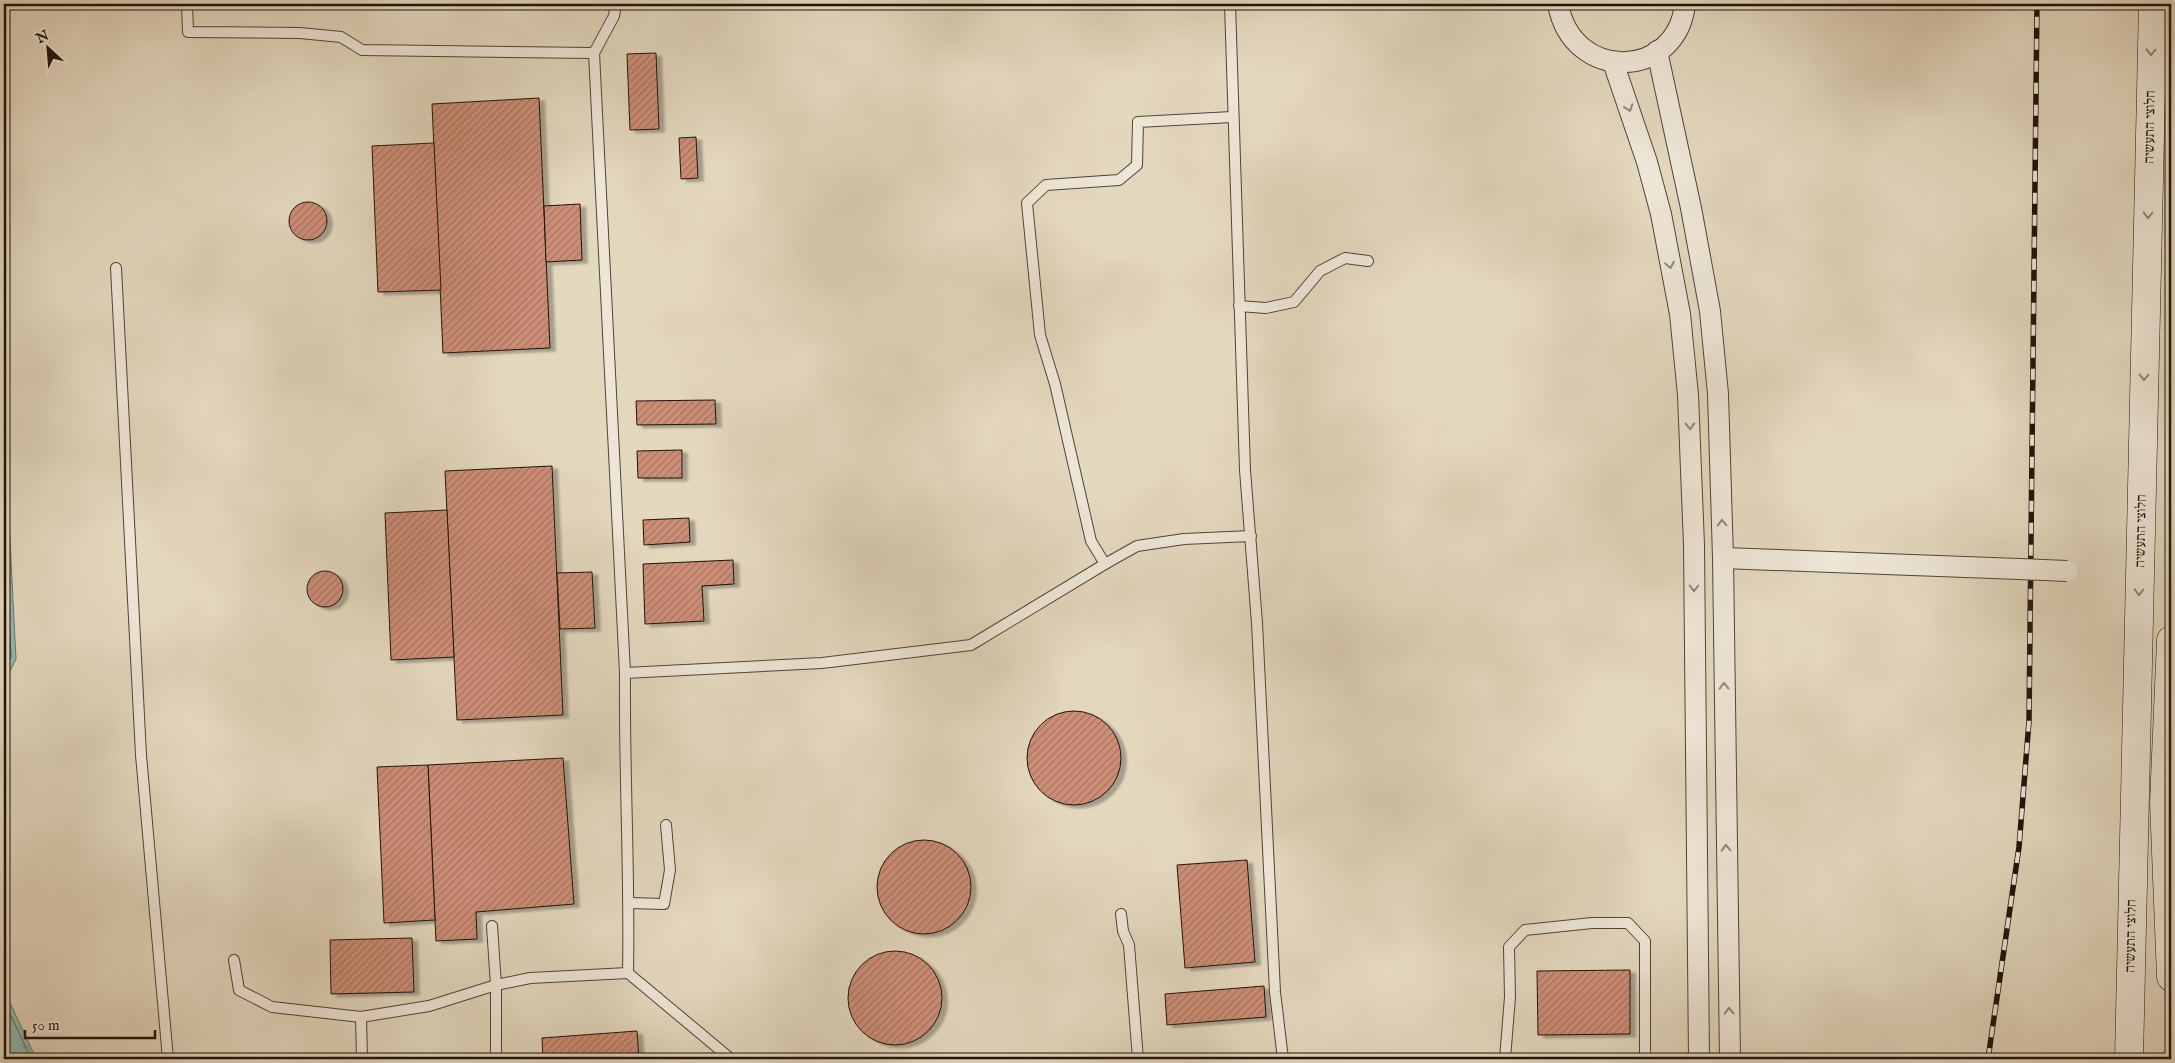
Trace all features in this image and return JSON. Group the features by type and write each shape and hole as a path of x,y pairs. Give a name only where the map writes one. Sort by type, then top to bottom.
{"street":[{"path":"1558,4 1562,21 1571,38 1590,54 1613,62 1636,61 1665,45 1678,29 1685,4"},
{"name":"חלוצי התעשיה","path":"2129,1059 2153,4"},
{"path":"1657,51 1691,208 1710,311 1718,394 1723,558 1730,1059"},
{"path":"1613,62 1647,162 1661,214 1680,314 1688,396 1694,545 1699,1059"},
{"path":"1723,558 2067,571"},
{"path":"2171,640 2164,802 2171,977"}],"lane":[{"path":"187,4 188,32 300,33 332,36 341,37 362,50 594,53"},
{"path":"616,4 614,16 594,53 624,673 624,736 630,903 628,973"},
{"path":"1230,4 1232,117 1245,470 1257,623 1275,992 1283,1059"},
{"path":"1105,564 1091,542 1055,384 1040,335 1027,203 1046,185 1119,180 1137,165 1138,122 1232,117"},
{"path":"1239,306 1266,308 1294,302 1320,271 1345,258 1368,261"},
{"path":"116,268 141,755 168,1059"},
{"path":"624,673 822,663 971,646 1137,546 1184,539 1251,536"},
{"path":"630,903 664,904 670,870 666,826"},
{"path":"1121,914 1122,931 1130,945 1138,1059"},
{"path":"1506,1059 1510,997 1509,946 1525,930 1592,923 1628,923 1645,942 1645,1059"},
{"path":"492,926 496,985 496,1059"},
{"path":"234,960 239,990 272,1007 361,1017 429,1006 496,985 530,978 628,973 731,1059"},
{"path":"361,1017 362,1059"}],"water":[{"path":"4,421 16,659 4,683"},
{"path":"4,990 33,1052 33,1059 4,1059"}],"building":[{"path":"656,53 659,129 630,130 627,54"},
{"path":"539,98 550,348 443,353 432,104"},
{"path":"696,137 698,178 681,179 679,138"},
{"path":"434,143 441,290 378,292 372,146"},
{"path":"308,202 321,208 327,221 321,234 308,240 295,234 289,221 295,208"},
{"path":"580,204 582,260 546,262 544,206"},
{"path":"715,400 716,424 637,425 636,401"},
{"path":"682,450 682,478 638,478 637,451"},
{"path":"552,466 563,715 457,720 445,471"},
{"path":"447,510 454,657 391,660 385,513"},
{"path":"689,518 690,542 644,545 643,520"},
{"path":"733,560 734,584 702,586 704,621 645,624 643,564"},
{"path":"325,571 332,572 338,576 342,582 342,596 338,602 332,606 325,607 318,606 312,602 308,596 307,589 308,582 312,576 318,572"},
{"path":"592,572 595,628 560,629 557,573"},
{"path":"1074,711 1092,715 1107,725 1117,740 1121,758 1117,776 1107,791 1092,801 1074,805 1056,801 1041,791 1031,776 1027,758 1031,740 1041,725 1056,715"},
{"path":"563,758 574,904 476,912 477,939 436,941 428,765"},
{"path":"428,765 435,920 384,923 377,767"},
{"path":"924,840 942,843 957,854 968,869 971,887 968,905 957,920 942,931 924,934 906,931 891,920 880,905 877,887 880,869 891,854 906,843"},
{"path":"1247,860 1255,962 1185,968 1177,865"},
{"path":"412,938 414,992 331,994 330,940"},
{"path":"895,951 913,954 928,965 939,980 942,998 939,1016 928,1031 913,1042 895,1045 877,1042 862,1031 851,1016 848,998 851,980 862,965 877,954"},
{"path":"1630,970 1630,1034 1538,1035 1537,971"},
{"path":"1264,986 1266,1017 1167,1025 1165,994"},
{"path":"637,1031 639,1059 543,1059 542,1038"}],"railway":[{"path":"1988,1059 2019,847 2029,721 2037,4"}]}
